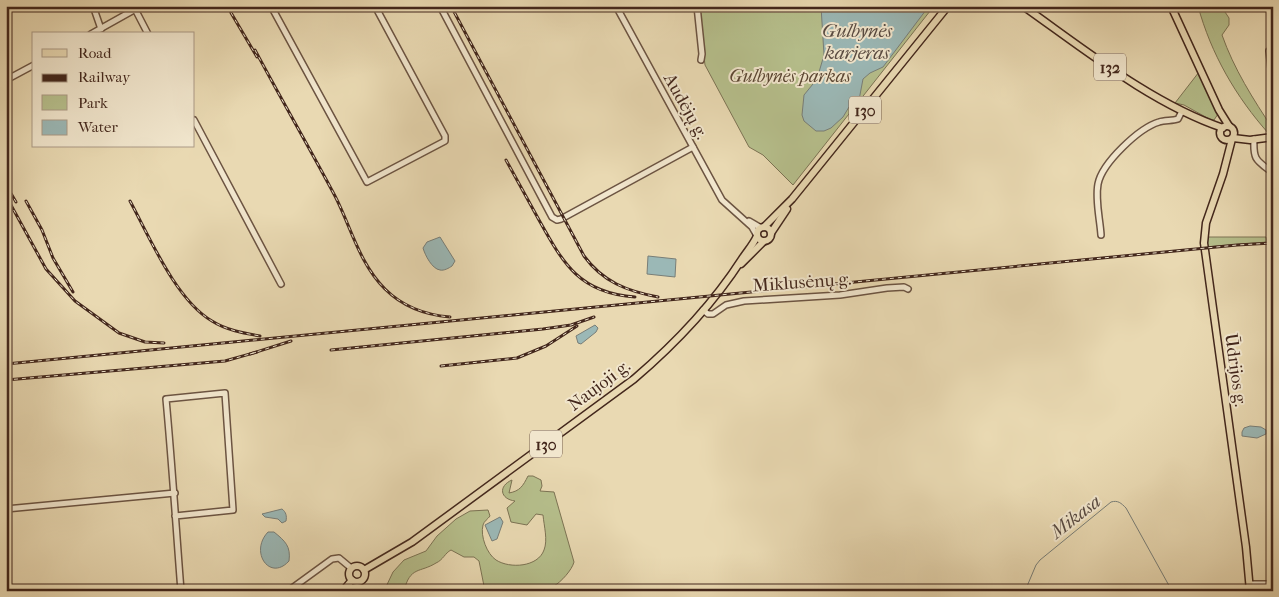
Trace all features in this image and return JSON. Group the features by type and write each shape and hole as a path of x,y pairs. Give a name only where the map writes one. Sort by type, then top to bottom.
{"main road":[{"name":"130","path":"763,242 769,240 771,233 792,199 937,22 948,6"},
{"path":"937,22 953,6"},
{"name":"132","path":"1023,6 1154,96 1225,131 1254,139"},
{"path":"1171,6 1220,113 1225,131 1228,156"},
{"path":"1208,122 1215,121 1220,113"},
{"name":"132","path":"1195,117 1225,131"},
{"name":"Ūdrijos g.","path":"1225,131 1232,139 1206,223 1204,249 1250,588"},
{"name":"132","path":"1232,139 1250,140 1273,137"},
{"name":"130","path":"756,235 792,199"},
{"path":"762,227 769,229 771,233"},
{"path":"756,235 763,242"},
{"name":"Naujoji g.","path":"364,570 412,542 621,389 671,346 703,310 734,270 756,235"},
{"name":"Naujoji g.","path":"734,270 763,242"},
{"path":"352,580 349,574 351,568 358,566 364,570"},
{"name":"130","path":"343,591 352,580 356,582 361,581 365,575 364,570"}],"street":[{"path":"93,6 101,29"},
{"path":"95,32 141,6"},
{"path":"271,6 367,182 445,141 445,136 375,6"},
{"path":"440,6 552,217 557,220 692,147"},
{"name":"Audėjų g.","path":"616,6 722,200 752,227 756,235"},
{"path":"697,6 701,60"},
{"path":"135,9 147,32"},
{"path":"1269,51 1273,86"},
{"path":"6,80 32,66"},
{"path":"1101,235 1097,190 1102,171 1137,134 1158,122 1178,119 1182,111"},
{"path":"195,122 281,284"},
{"path":"1254,139 1254,155 1273,173"},
{"name":"Audėjų g.","path":"738,214 762,227"},
{"name":"Miklusėnų g.","path":"703,310 708,314 713,314 726,305 744,301 840,295 887,288 904,287 908,289"},
{"path":"175,516 234,510 226,393 166,399 175,493 175,516 181,591"},
{"path":"6,509 175,493"},
{"path":"288,591 332,559 339,558 351,568"},
{"path":"1250,588 1273,584"}],"green space":[{"name":"Gulbynės parkas","path":"698,6 934,6 793,185 763,155 749,147 705,65"},
{"path":"1198,6 1221,6 1229,18 1229,25 1222,35 1238,72 1273,129 1273,134 1269,134 1235,90 1217,58"},
{"path":"1199,72 1218,114 1214,120 1184,105 1175,103"},
{"path":"1207,237 1266,237 1267,242 1205,247"},
{"path":"528,476 541,480 542,486 540,491 554,492 574,562 569,572 557,584 548,588 521,591 485,591 479,561 474,557 464,557 451,550 438,562 416,571 409,577 404,591 384,591 393,572 404,560 426,551 437,536 456,519 470,511 488,510 490,516 484,524 482,534 487,549 496,560 509,565 523,565 536,560 541,556 545,546 546,537 543,515 536,514 527,525 511,522 507,508 515,501 506,498 503,492 504,486 512,480 509,493 519,489"}],"water":[{"name":"Gulbynės karjeras","path":"821,6 929,6 883,67 870,73 863,79 859,100 849,107 843,117 831,128 824,131 816,131 804,121 802,115 804,95 817,79 824,55"},
{"path":"440,237 455,261 452,266 442,270 437,269 432,264 423,248 427,242"},
{"path":"648,256 676,259 675,277 647,274"},
{"path":"595,325 598,328 596,332 581,344 578,343 576,336"},
{"path":"1250,426 1261,427 1266,430 1266,434 1257,438 1242,436 1244,428"},
{"path":"282,509 285,513 286,521 282,523 278,519 265,517 262,514"},
{"path":"500,517 503,522 497,539 492,541 485,525"},
{"path":"268,532 274,532 284,541 288,548 289,561 282,567 275,568 269,566 261,556 263,540"}],"waterway":[{"name":"Mikasa","path":"1025,591 1040,560 1111,502 1116,501 1126,508 1172,591"}],"railway":[{"path":"227,6 257,57"},
{"path":"451,6 584,256 599,273 616,284 636,292 658,297"},
{"path":"255,50 335,196 362,256 376,279 392,295 407,305 423,312 450,317"},
{"path":"506,160 557,250 576,274 600,290 635,297"},
{"path":"6,185 16,202"},
{"path":"6,196 46,269 75,301 119,333 145,342 164,343"},
{"path":"26,201 42,230 53,258 73,292"},
{"path":"130,201 155,250 187,299 199,311 223,327 260,336"},
{"path":"6,364 1273,243"},
{"path":"331,350 543,329 571,325 594,317"},
{"path":"441,366 517,358 546,346 577,326"},
{"path":"250,354 291,341"},
{"path":"6,380 225,361 257,352"}]}
